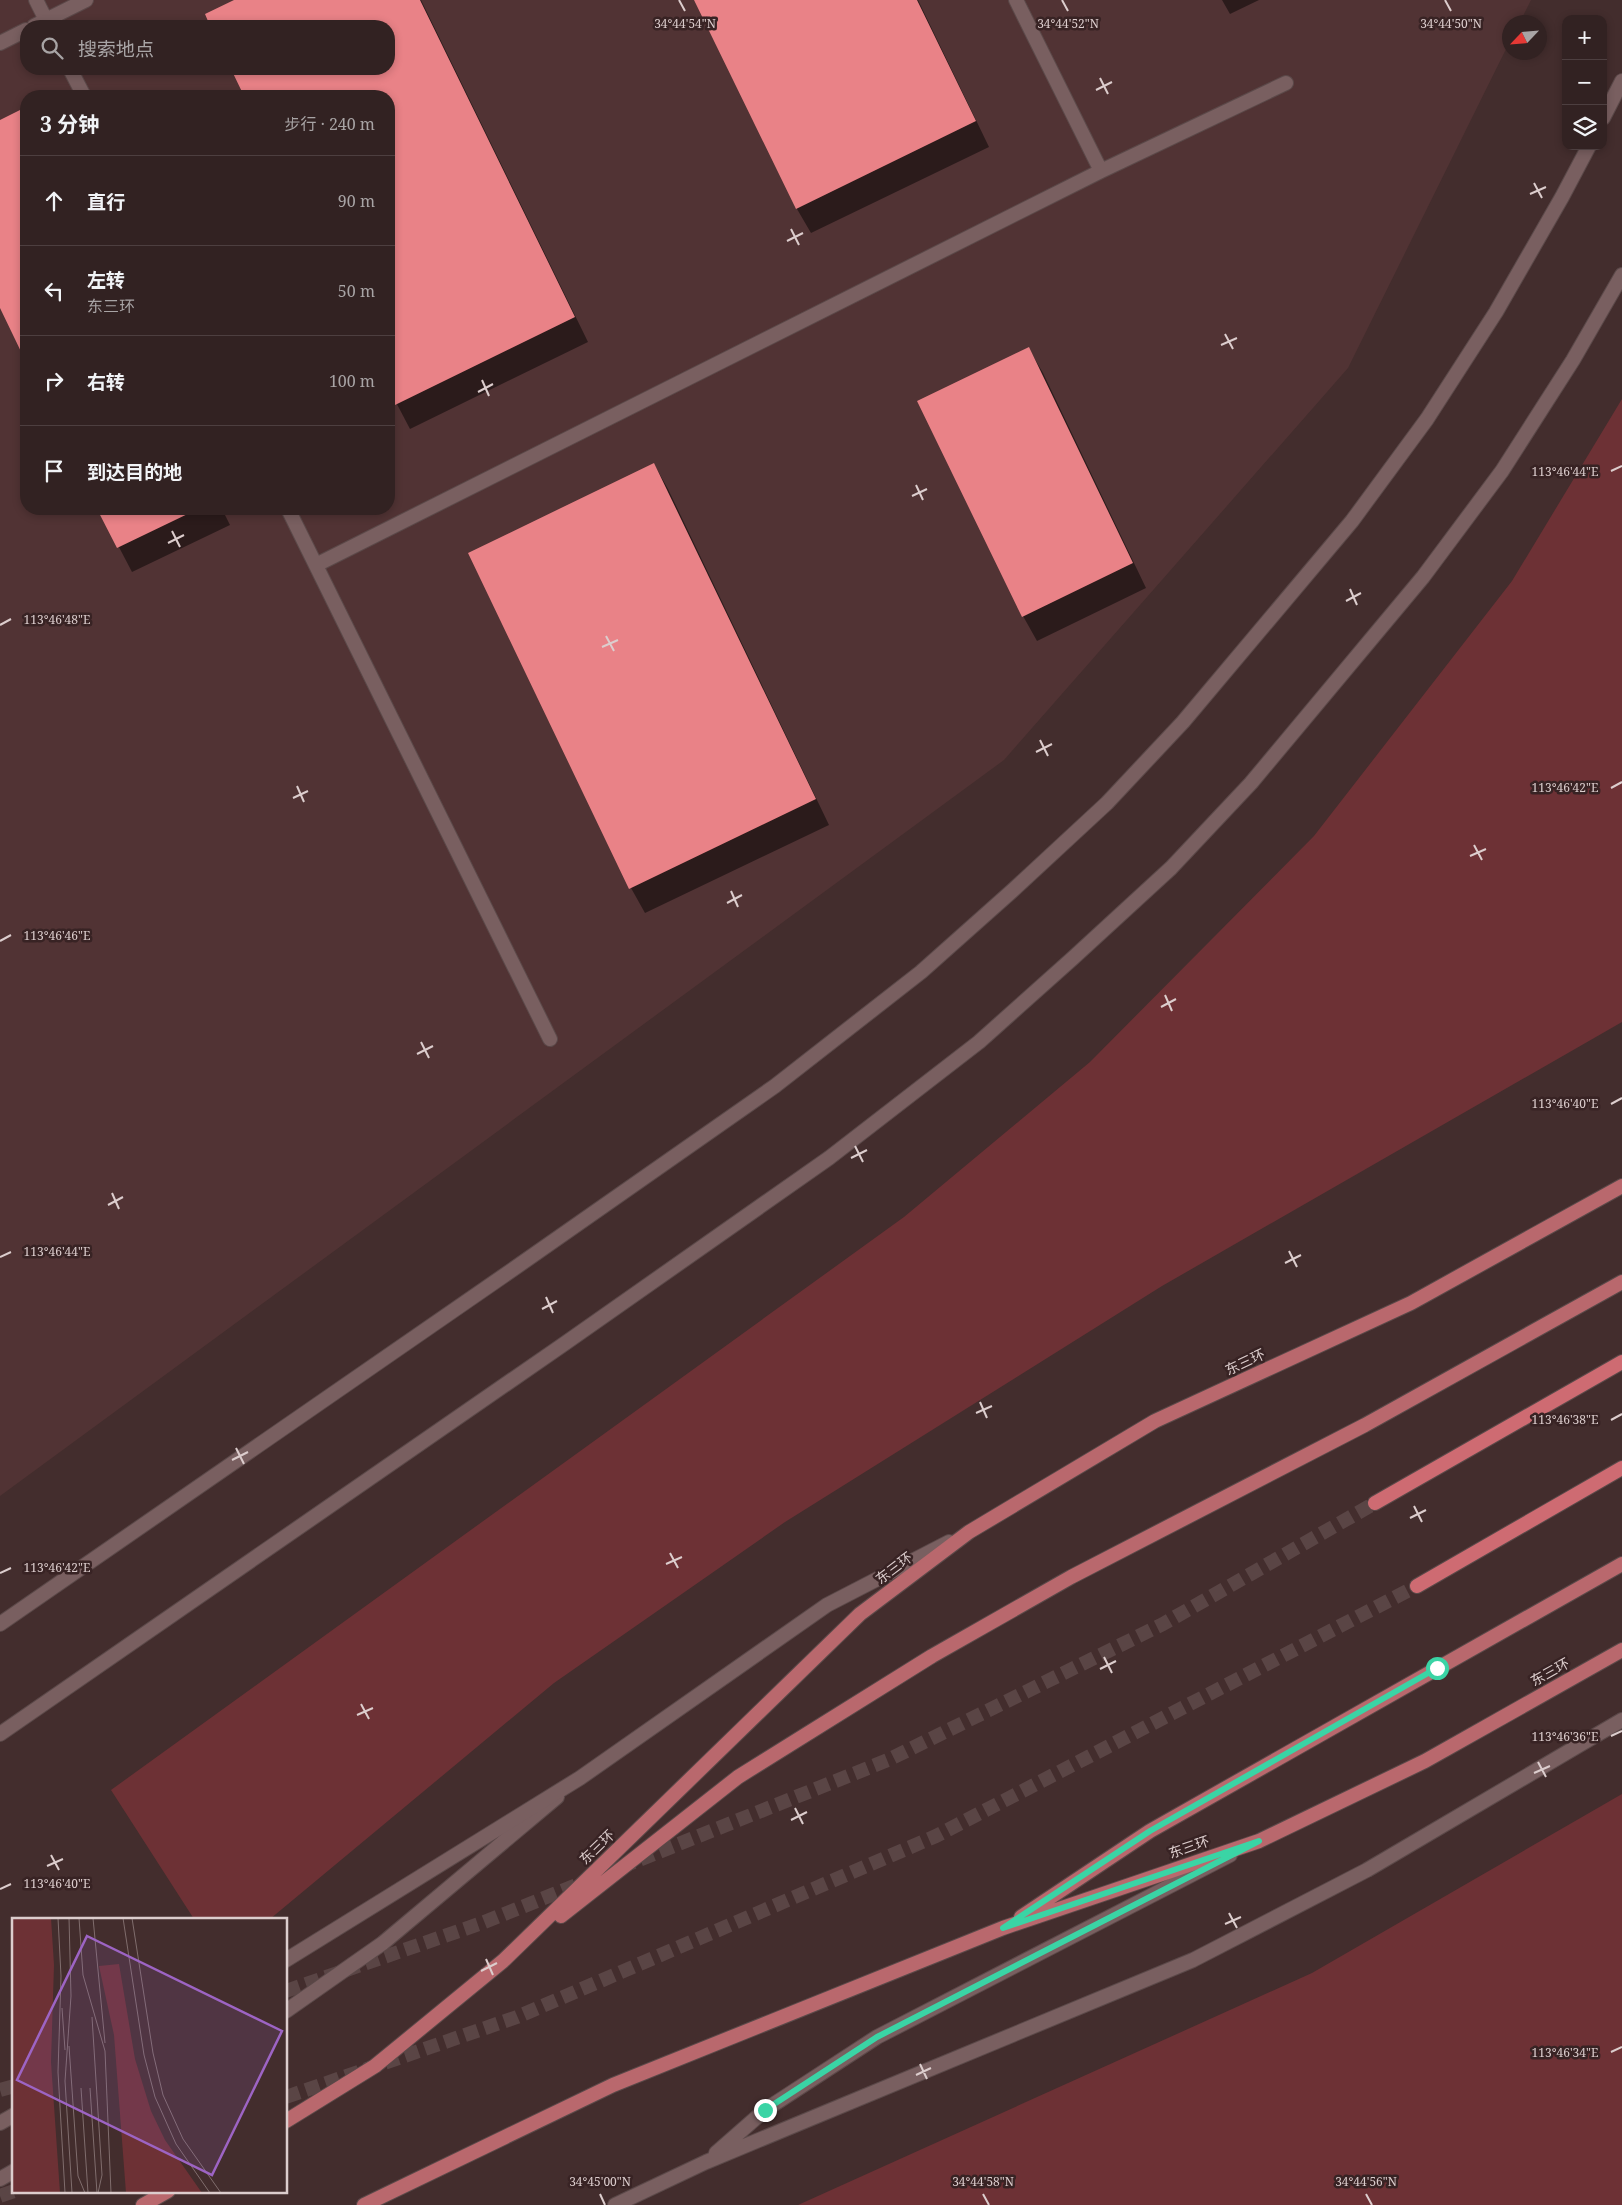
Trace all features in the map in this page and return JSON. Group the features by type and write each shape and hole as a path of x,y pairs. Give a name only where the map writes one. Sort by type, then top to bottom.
{"highway":[{"path":"1375,1503 1622,1362"},
{"path":"1417,1586 1622,1468"}],"main road":[{"name":"东三环","path":"288,2119 375,2066 503,1961 860,1614 969,1532 1155,1421 1411,1303 1622,1186"},
{"path":"503,1961 738,1777 932,1656 1070,1577 1365,1425 1622,1282"},
{"path":"1003,1928 1150,1831 1622,1564"},
{"name":"东三环","path":"364,2205 613,2085 1003,1928 1259,1841 1425,1761 1622,1650"},
{"path":"143,2205 166,2192"}],"street":[{"path":"36,0 42,20"},
{"path":"50,20 86,0"},
{"path":"1016,0 1101,171"},
{"path":"0,43 20,33"},
{"path":"73,75 81,90"},
{"path":"1607,110 1622,81"},
{"path":"316,565 1101,171 1286,83"},
{"path":"0,1624 775,1086 921,972 1085,824 1184,722 1352,521 1427,420 1496,312 1587,150"},
{"path":"0,1734 564,1344 829,1158 979,1042 1073,958 1171,868 1251,783 1424,577 1502,471 1573,360 1622,275"},
{"path":"291,515 550,1038"},
{"path":"288,1959 580,1778 827,1605 969,1532"},
{"path":"615,2205 706,2162 1193,1960 1367,1870 1622,1720"},
{"path":"288,2010 383,1943 580,1778"},
{"path":"706,2162 765,2110 877,2037 1259,1841"},
{"path":"0,2123 12,2116"},
{"path":"0,2178 12,2172"}],"shaded area":[{"path":"0,0 1531,0 1524,15 1502,15 1502,57 1348,368 1004,760 0,1496"},
{"path":"1622,399 1622,1022 1162,1286 785,1522 554,1683 271,1918 193,1918 111,1790 904,1217 1090,1062 1314,836 1512,581"},
{"path":"1622,1794 1622,2205 798,2205 1312,1973"}],"building":[{"path":"234,0 420,0 575,317 395,405 395,90 241,90 234,75 395,75 395,20 208,20 205,14"},
{"path":"694,0 917,0 976,121 796,209"},
{"path":"20,110 20,350 0,308 0,120"},
{"path":"1029,347 1133,563 1022,617 917,401"},
{"path":"654,463 816,799 629,889 468,553"},
{"path":"100,515 186,515 117,548"}],"tunnel":[{"path":"288,1990 482,1923 888,1760 1163,1624 1375,1503"},
{"path":"288,2096 517,2017 936,1836 1417,1586"},
{"path":"0,2090 12,2087"},
{"path":"0,2196 12,2192"}],"route":[{"path":"765,2110 877,2037 1259,1841 1003,1928 1150,1831 1437,1668"}]}
